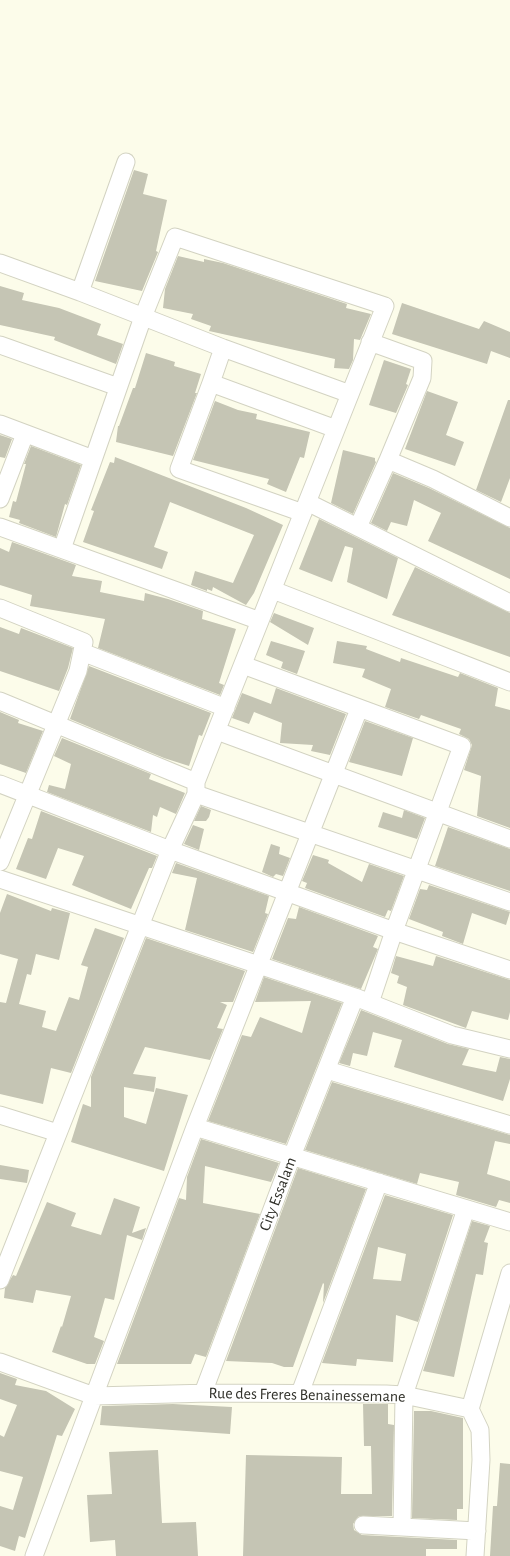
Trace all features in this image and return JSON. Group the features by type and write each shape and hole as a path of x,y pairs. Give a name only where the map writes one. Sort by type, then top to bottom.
{"street":[{"path":"80,292 126,162"},
{"path":"0,1280 140,925 196,788 242,665 385,306 175,237 143,317 62,549"},
{"path":"0,263 80,292 223,348 350,394"},
{"path":"358,527 422,378 422,361 370,342"},
{"path":"0,345 118,388"},
{"path":"223,348 180,469 305,507 358,527 510,603"},
{"path":"211,383 336,429"},
{"path":"0,424 93,459"},
{"path":"0,499 25,434"},
{"path":"388,460 433,479 510,518"},
{"path":"0,527 260,621"},
{"path":"273,590 510,682"},
{"path":"0,608 84,642 78,672 0,862"},
{"path":"82,652 226,708"},
{"path":"34,1556 195,1127 359,708 242,665"},
{"path":"0,701 196,788 310,833 510,902"},
{"name":"City Essalam","path":"203,1393 326,1070 363,1000 394,931 462,746 359,708"},
{"path":"217,731 510,839"},
{"path":"0,784 27,796 170,850 394,931 510,970"},
{"path":"0,880 140,925 363,1000 452,1035 510,1049"},
{"path":"326,1070 510,1125"},
{"path":"0,1115 58,1133"},
{"path":"195,1127 510,1222"},
{"path":"300,1393 379,1182"},
{"path":"402,1527 404,1396 466,1209"},
{"path":"476,1556 481,1460 480,1430 470,1410 510,1273"},
{"name":"Rue des Freres Benainessemane","path":"0,1362 94,1396 203,1393 300,1393 404,1396 470,1410"},
{"path":"363,1525 477,1531"}],"building":[{"path":"134,170 148,174 143,194 167,200 156,251 158,252 142,291 95,281"},
{"path":"178,256 204,262 204,259 223,263 347,304 346,308 371,314 360,340 354,339 353,360 349,369 334,368 335,359 209,331 211,326 191,319 193,314 163,308 165,289"},
{"path":"0,286 24,293 22,300 59,308 101,324 97,335 123,344 116,364 54,340 55,337 0,325"},
{"path":"402,303 479,329 484,321 510,332 510,358 491,351 487,364 392,334"},
{"path":"146,353 175,362 174,366 201,374 195,393 197,393 173,456 116,442 118,426 133,388 135,388"},
{"path":"384,360 411,369 406,384 408,385 396,413 369,405"},
{"path":"427,391 458,402 446,435 464,442 455,466 405,449"},
{"path":"508,400 510,400 510,478 501,502 476,490"},
{"path":"215,401 238,410 257,414 256,419 310,432 304,458 300,457 286,492 267,484 269,479 193,460"},
{"path":"0,435 12,439 5,458 0,457"},
{"path":"31,446 81,465 67,505 65,504 56,537 19,523 20,520 9,517 13,501 16,502 26,464 24,464"},
{"path":"343,450 375,458 376,462 353,514 331,503"},
{"path":"115,457 246,508 283,525 254,593 246,605 213,587 212,591 207,589 207,591 191,585 195,571 233,583 254,535 170,502 154,547 168,552 162,569 83,542 94,511 91,510 110,462 114,463"},
{"path":"393,473 429,488 510,528 510,579 428,541 441,513 414,500 407,526 391,522 387,531 371,523"},
{"path":"319,519 398,558 387,599 347,582 353,548 345,546 332,582 299,569"},
{"path":"12,542 76,565 72,576 102,581 100,592 144,601 145,593 168,599 203,611 202,619 236,629 219,683 224,685 220,695 98,648 105,619 30,606 32,595 0,585 0,548 9,552"},
{"path":"415,567 510,613 510,657 392,615"},
{"path":"274,613 314,628 308,645 270,622"},
{"path":"0,627 19,634 21,628 73,648 68,668 59,691 0,671"},
{"path":"271,641 305,651 297,674 281,668 283,662 266,655"},
{"path":"337,641 367,646 366,649 400,662 401,658 458,677 460,673 498,688 495,706 510,710 510,828 477,816 481,776 464,770 472,745 469,739 459,734 461,729 421,715 419,719 385,707 391,689 362,677 365,669 333,663"},
{"path":"89,666 211,713 202,736 199,735 189,766 164,758 70,719"},
{"path":"276,688 346,714 330,755 311,751 313,745 280,743 282,723 254,712 249,724 232,718 242,693 271,704"},
{"path":"0,712 19,720 18,723 43,731 26,773 0,764"},
{"path":"365,721 413,738 402,776 349,762"},
{"path":"62,738 151,774 149,779 185,793 176,814 160,807 157,817 153,815 151,832 47,792 49,785 65,789 71,764 54,756"},
{"path":"201,806 211,810 209,817 206,821 194,821"},
{"path":"404,810 425,818 417,839 378,827 383,812 402,818"},
{"path":"41,811 157,856 152,868 149,868 131,909 72,885 84,856 58,848 46,879 16,869 28,838 32,839"},
{"path":"193,825 204,829 199,850 184,844"},
{"path":"448,827 510,849 510,891 435,866"},
{"path":"271,844 280,847 279,854 290,858 283,876 276,874 273,877 262,872"},
{"path":"313,855 329,860 328,863 362,882 369,864 404,876 391,911 388,910 385,917 305,888 307,883 302,881"},
{"path":"176,863 269,896 265,913 268,914 253,952 185,930 197,878 172,873"},
{"path":"429,885 510,912 506,925 472,913 463,944 442,936 443,932 409,919 420,889 427,890"},
{"path":"7,894 51,911 52,908 70,913 59,960 36,954 31,975 27,974 19,1004 46,1011 42,1027 56,1031 69,997 79,1000 88,967 81,965 95,928 124,938 71,1073 51,1068 43,1104 0,1094 0,1002 6,1003 18,959 0,954 0,913"},
{"path":"299,907 378,936 373,947 378,949 361,989 272,959 288,918 296,919"},
{"path":"146,938 245,971 233,1002 220,1002 227,1005 217,1028 223,1029 210,1060 145,1047 133,1074 156,1077 154,1092 124,1087 124,1117 146,1124 156,1088 188,1095 164,1171 71,1142 83,1104 91,1107 91,1077"},
{"path":"396,956 433,966 436,956 510,980 510,1012 508,1020 472,1011 466,1028 403,1005 407,987 397,983 399,976 391,973"},
{"path":"264,977 342,1003 286,1144 208,1121 242,1035 251,1037 260,1017 302,1033 311,1001 255,1002"},
{"path":"361,1010 448,1044 469,1049 462,1065 496,1072 500,1057 510,1059 510,1079 503,1101 394,1067 402,1040 373,1032 367,1056 353,1053 350,1066 339,1063"},
{"path":"332,1082 510,1135 510,1144 495,1141 487,1174 510,1181 510,1203 499,1200 496,1207 456,1195 459,1182 420,1173 417,1184 305,1150"},
{"path":"201,1139 279,1163 271,1182 205,1166 203,1203 260,1214 206,1357 195,1354 191,1364 117,1364 179,1198 186,1200 187,1177"},
{"path":"0,1165 29,1170 27,1183 0,1179"},
{"path":"298,1168 366,1189 323,1303 323,1283 293,1367 284,1367 272,1363 226,1361"},
{"path":"385,1195 453,1215 418,1322 396,1315 393,1362 357,1359 356,1366 322,1363","holes":["378,1247 406,1254 401,1281 373,1279"]},
{"path":"114,1198 140,1207 132,1233 146,1228 142,1240 127,1235 114,1300 105,1298 94,1337 104,1341 95,1364 87,1364 52,1352 61,1326 62,1327 71,1296 36,1290 33,1303 4,1298 5,1288 13,1275 16,1276 47,1202 76,1213 71,1226 101,1235"},
{"path":"472,1221 490,1226 484,1242 488,1243 483,1275 476,1274 454,1377 423,1371"},
{"path":"0,1373 17,1379 15,1385 46,1391 75,1409 62,1436 57,1435 25,1538 19,1536 15,1551 0,1546 0,1506 13,1510 23,1477 0,1471 0,1435 4,1437 17,1405 0,1399"},
{"path":"173,1404 232,1407 230,1434 100,1425 102,1406"},
{"path":"363,1404 388,1404 388,1424 394,1425 392,1516 359,1516 353,1524 354,1530 362,1535 457,1540 457,1549 426,1549 426,1556 243,1556 246,1455 342,1457 341,1494 372,1494 371,1446 364,1446"},
{"path":"414,1411 431,1411 463,1418 463,1509 457,1509 457,1520 412,1518"},
{"path":"158,1450 162,1523 196,1522 198,1556 116,1556 115,1540 90,1542 87,1495 112,1494 109,1452"},
{"path":"500,1463 510,1464 510,1556 490,1556 493,1506 497,1506"}]}
